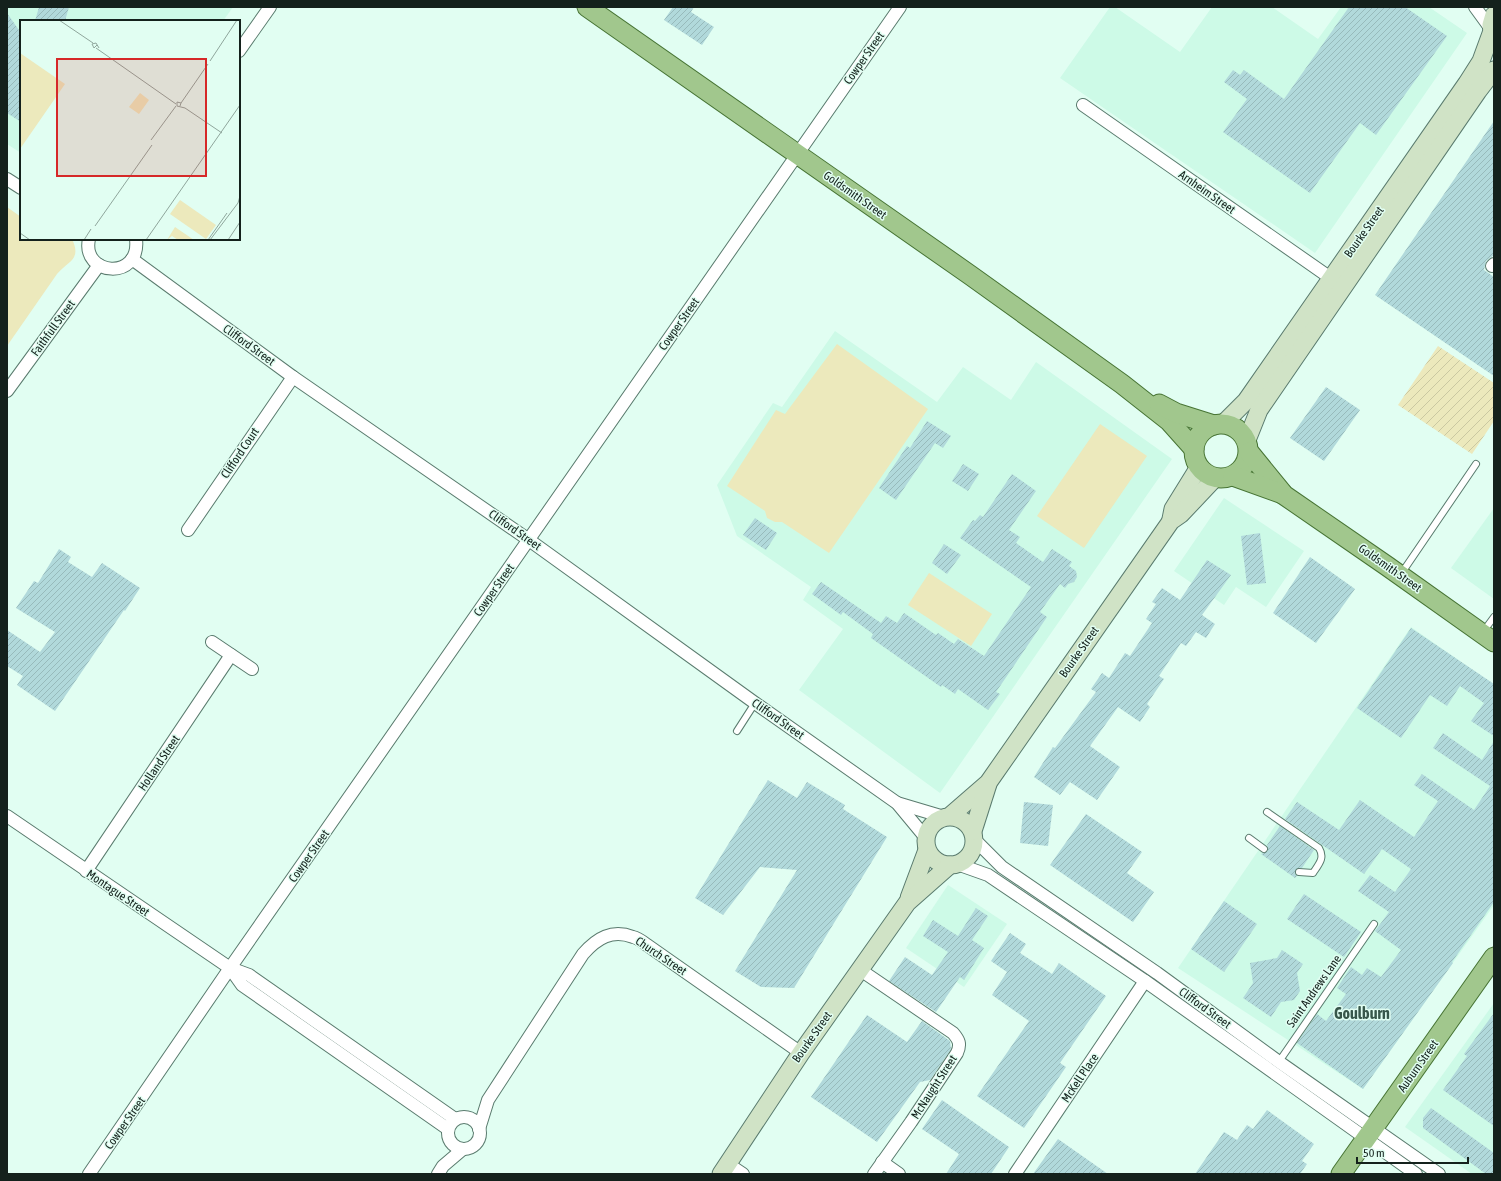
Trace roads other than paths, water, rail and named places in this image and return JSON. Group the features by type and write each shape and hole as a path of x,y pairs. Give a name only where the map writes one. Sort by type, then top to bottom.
{"main road":[{"name":"Goldsmith Street","path":"587,7 798,154 1122,384 1169,421 1194,449"},
{"name":"Bourke Street","path":"1218,424 1246,401 1332,279 1477,68 1493,28"},
{"name":"Bourke Street","path":"1248,446 1259,410 1469,104 1494,70"},
{"name":"Goldsmith Street","path":"1122,384 1176,413 1218,424"},
{"path":"1218,424 1237,428 1242,433 1248,446 1244,466 1239,472 1224,477 1204,472 1199,467 1194,455 1194,449 1198,436 1202,431 1218,424"},
{"name":"Goldsmith Street","path":"1248,446 1284,495"},
{"name":"Bourke Street","path":"1171,521 1173,509 1199,467"},
{"name":"Goldsmith Street","path":"1224,477 1284,495 1488,638"},
{"name":"Bourke Street","path":"947,816 988,783 1171,521 1224,477"},
{"name":"Bourke Street","path":"974,835 988,783"},
{"path":"947,816 964,820 969,825 974,835 974,847 970,854 965,860 954,864 937,861 927,844 930,826 936,820 947,816"},
{"name":"Bourke Street","path":"907,903 927,844"},
{"name":"Bourke Street","path":"725,1169 801,1053 907,903 954,864"},
{"name":"Auburn Street","path":"1356,1174 1375,1136 1494,957"},
{"name":"Auburn Street","path":"1341,1174 1375,1136 1494,976"}],"street":[{"path":"240,50 270,7"},
{"path":"1475,7 1493,28"},
{"name":"Cowper Street","path":"89,1174 230,968 798,154 896,9"},
{"name":"Arnheim Street","path":"1083,105 1332,279"},
{"path":"7,179 20,187"},
{"path":"89,240 88,248 90,254 99,265 105,268 113,269 127,265 132,259 137,246 136,240"},
{"name":"Clifford Street","path":"132,259 293,377 529,540 755,703 897,803 927,844"},
{"name":"Faithfull Street","path":"7,391 99,265"},
{"name":"Clifford Court","path":"188,530 293,377"},
{"path":"212,642 252,669"},
{"name":"Holland Street","path":"86,871 231,655"},
{"name":"Clifford Street","path":"897,803 947,816"},
{"name":"Montague Street","path":"7,816 230,968 249,975 333,1041 358,1066 448,1129"},
{"name":"Clifford Street","path":"974,835 1002,867 1157,973 1276,1066"},
{"name":"Clifford Street","path":"954,864 988,875 1147,982 1276,1066 1375,1136 1439,1174"},
{"name":"Church Street","path":"479,1129 488,1100 583,954 592,944 604,936 619,934 633,937 640,941 801,1053"},
{"path":"1121,964 1128,954"},
{"name":"McNaught Street","path":"860,969 953,1033 960,1046 957,1053 911,1122 874,1174"},
{"name":"McKell Place","path":"1015,1174 1147,982 1157,973"},
{"name":"Montague Street","path":"333,1041 364,1056 407,1086 461,1118"},
{"path":"358,1066 364,1056"},
{"path":"400,1096 407,1086"},
{"name":"Church Street","path":"461,1118 488,1100"},
{"path":"440,1170 450,1143 448,1129 450,1124 461,1118 476,1122 480,1136 471,1148 463,1149 450,1143"},
{"name":"Clifford Street","path":"1375,1136 1416,1174"},
{"path":"440,1170 463,1149"},
{"path":"882,1162 899,1174"},
{"path":"725,1169 743,1174"}],"lane":[{"path":"1400,575 1476,464"},
{"path":"1488,638 1494,617"},
{"path":"737,731 755,703"},
{"path":"1267,812 1319,848 1322,853 1322,859 1314,873 1300,872"},
{"path":"1249,838 1264,848"},
{"name":"Saint Andrews Lane","path":"1276,1066 1374,924"}],"district":[{"name":"Goulburn","path":"1362,1013"}]}
